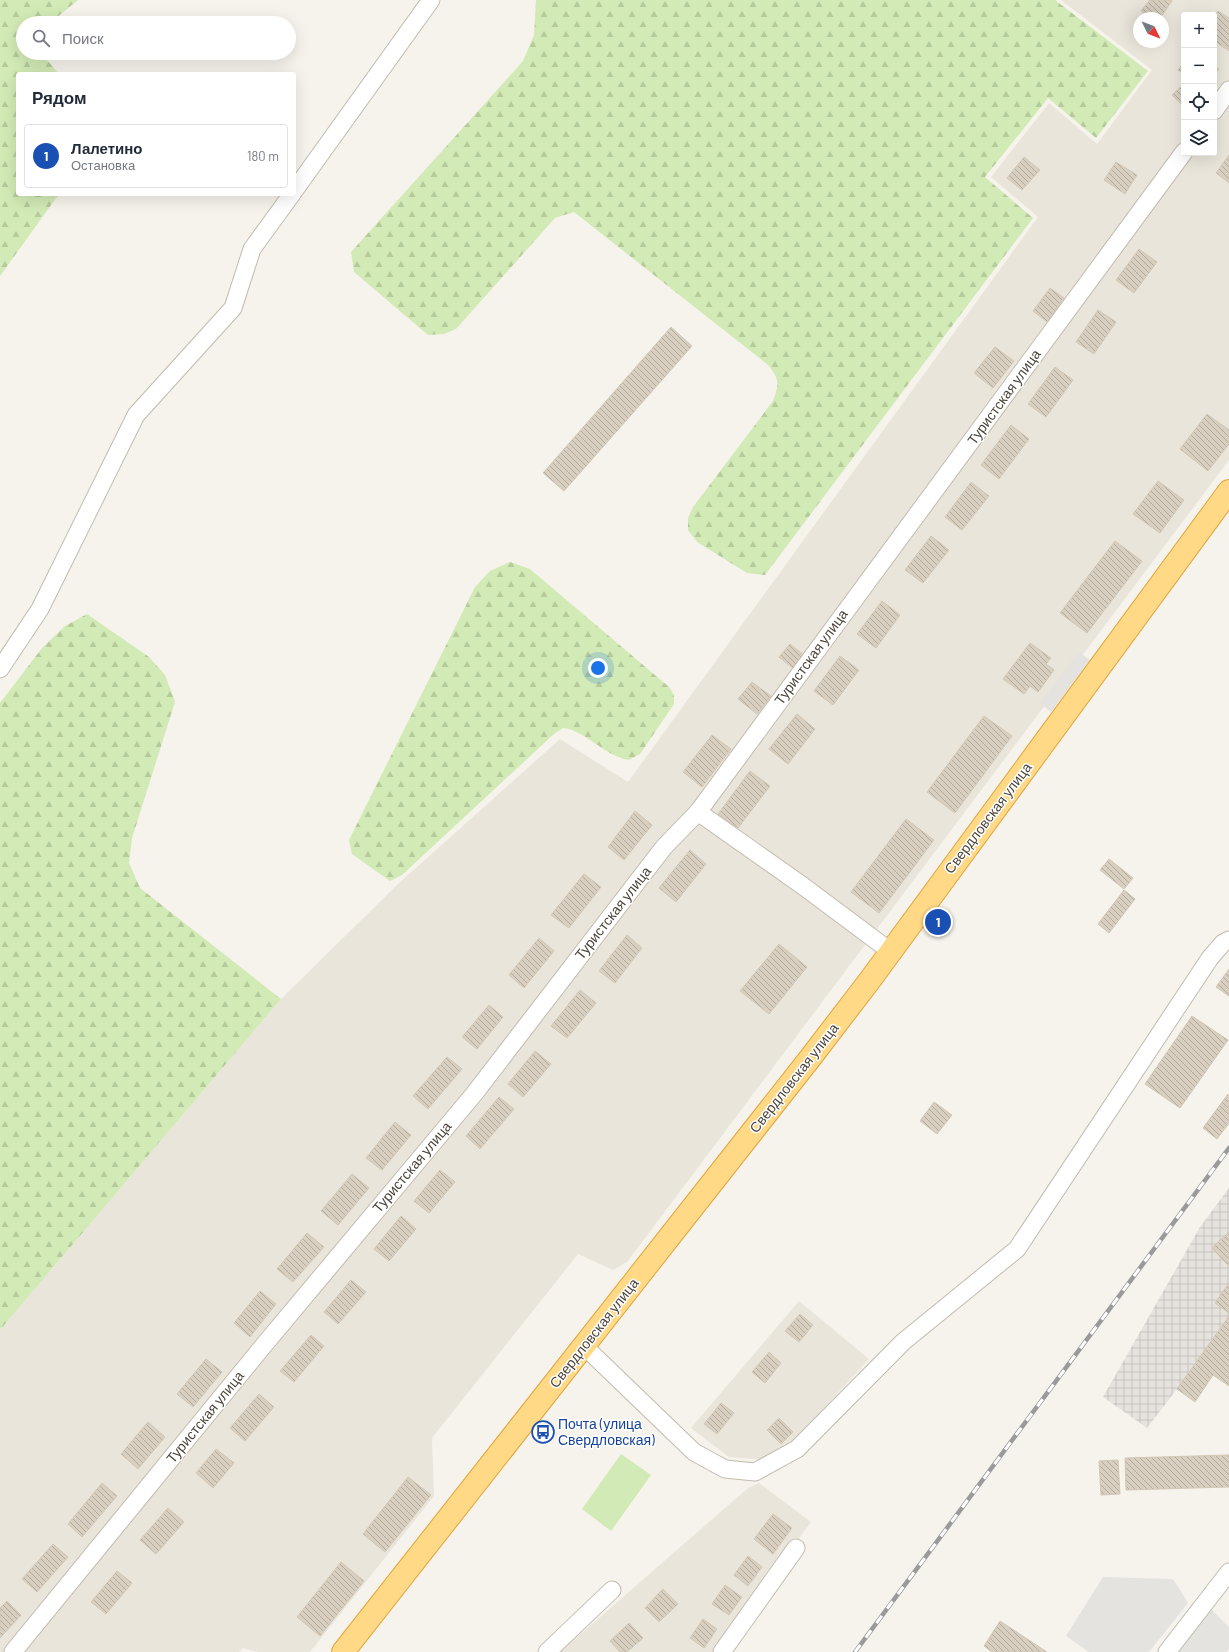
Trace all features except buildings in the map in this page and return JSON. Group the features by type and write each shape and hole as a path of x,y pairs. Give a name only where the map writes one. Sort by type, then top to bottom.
{"highway":[{"name":"Свердловская улица","path":"343,1652 815,1051 1229,491"}],"street":[{"path":"296,187 431,0"},
{"path":"1217,107 1229,90"},
{"name":"Туристская улица","path":"12,1652 264,1345 474,1094 664,848 698,812 1181,156"},
{"path":"0,669 40,609 136,415 232,308 252,249 291,196"},
{"path":"698,812 803,886 890,951"},
{"path":"584,1346 694,1452 726,1469 755,1472 797,1450 903,1342 1016,1249 1210,958 1226,942"},
{"path":"722,1652 796,1548"},
{"path":"1167,1652 1229,1572"},
{"path":"547,1652 612,1590"}],"shaded area":[{"path":"1061,0 1229,0 1229,460 627,1262 613,1270 578,1254 432,1438 434,1496 310,1652 258,1652 243,1648 239,1652 0,1652 0,1330 281,999 398,884 560,739 628,782 1038,217 991,177 1049,103 1097,144 1152,70"},
{"path":"1079,652 1090,660 1051,712 1040,703"},
{"path":"1229,1188 1229,1316 1147,1428 1103,1397 1200,1227"},
{"path":"799,1301 869,1359 792,1443 768,1460 729,1457 691,1428"},
{"path":"759,1483 811,1522 716,1652 560,1652 748,1488"},
{"path":"1103,1577 1173,1579 1188,1603 1149,1652 1089,1652 1066,1636"},
{"path":"1209,1607 1229,1627 1229,1649 1227,1652 1173,1652"}],"green space":[{"path":"0,0 78,0 59,16 16,16 16,60 47,60 57,72 16,72 16,196 58,196 0,276"},
{"path":"536,0 1055,0 1148,71 1096,138 1048,98 985,177 1033,218 765,575 747,573 697,542 688,530 688,518 693,507 773,401 777,386 775,374 768,365 574,212 555,218 456,329 444,334 428,335 354,272 351,252 523,61 534,35"},
{"path":"510,562 530,569 669,687 674,695 674,704 640,754 629,760 612,754 572,730 563,728 554,734 402,875 390,881 352,854 349,840 475,587 490,571"},
{"path":"87,614 149,657 165,675 175,702 132,838 129,863 140,888 281,999 0,1330 0,703 42,648 65,626"},
{"path":"621,1454 651,1475 611,1531 582,1509"}],"railway":[{"path":"855,1652 1229,1148"}],"place":[{"name":"Лалетино","path":"938,922"},
{"name":"Почта (улица Свердловская)","path":"543,1432"}]}
